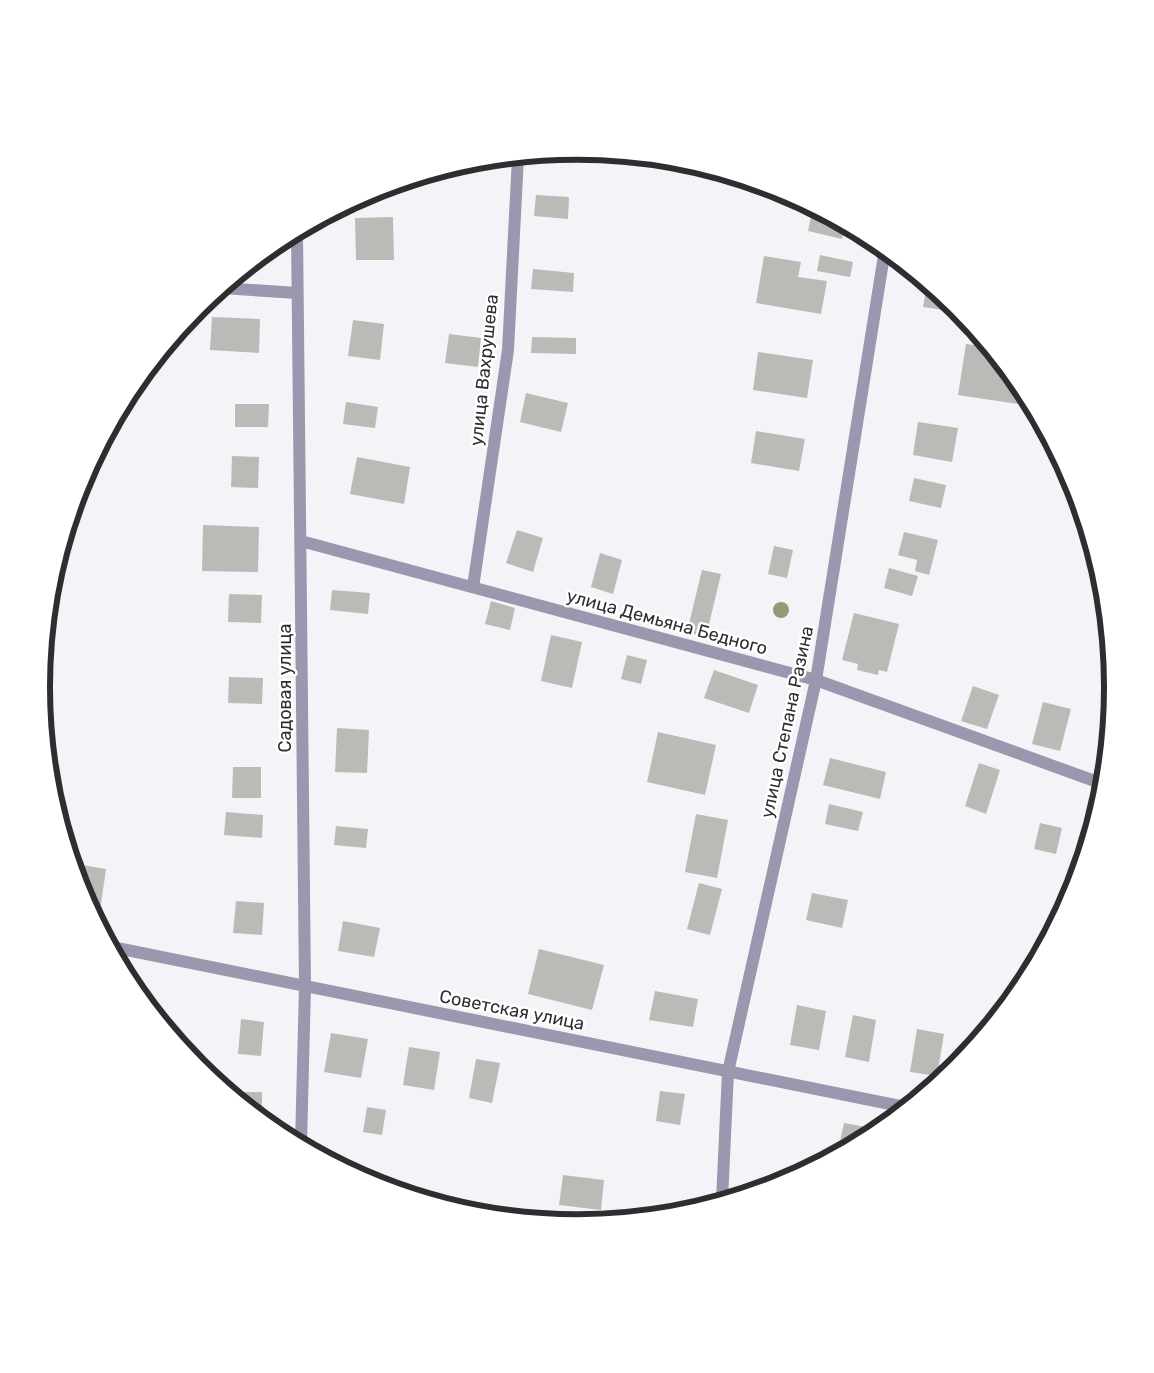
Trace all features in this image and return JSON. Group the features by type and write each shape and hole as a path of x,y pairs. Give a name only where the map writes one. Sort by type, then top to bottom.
{"street":[{"name":"улица Вахрушева","path":"473,586 508,350 518,163"},
{"name":"Садовая улица","path":"297,240 305,986 301,1136"},
{"name":"улица Степана Разина","path":"722,1193 728,1072 816,680 884,258"},
{"path":"232,289 296,293"},
{"name":"улица Демьяна Бедного","path":"301,541 816,680 1095,781"},
{"name":"Советская улица","path":"120,949 897,1105"}],"building":[{"path":"536,195 569,197 568,219 534,216"},
{"path":"812,215 844,232 842,239 808,231"},
{"path":"393,217 394,260 356,260 355,218"},
{"path":"820,255 853,262 850,277 817,271"},
{"path":"764,256 801,262 798,277 827,281 821,314 756,303"},
{"path":"533,269 574,273 573,292 531,289"},
{"path":"926,292 946,310 923,307"},
{"path":"212,317 260,319 259,353 210,350"},
{"path":"353,320 384,324 380,360 348,356"},
{"path":"449,334 481,338 478,367 445,363"},
{"path":"532,337 576,338 576,354 531,353"},
{"path":"966,344 978,346 1015,394 1018,400 1018,404 958,395"},
{"path":"758,352 813,360 807,398 753,390"},
{"path":"526,393 568,403 561,432 520,422"},
{"path":"346,402 378,407 375,428 343,424"},
{"path":"235,404 269,404 268,427 235,427"},
{"path":"918,422 958,428 952,462 913,455"},
{"path":"756,431 805,439 799,471 751,463"},
{"path":"232,456 259,457 258,488 231,487"},
{"path":"357,457 410,467 404,504 350,494"},
{"path":"914,478 946,485 941,508 909,501"},
{"path":"203,525 259,527 258,572 202,571"},
{"path":"517,530 543,538 533,572 506,563"},
{"path":"904,532 938,540 929,575 915,571 917,560 898,555"},
{"path":"774,546 793,550 787,578 768,574"},
{"path":"600,553 622,560 613,594 591,587"},
{"path":"889,568 918,576 912,596 884,588"},
{"path":"702,570 721,574 706,637 687,632"},
{"path":"332,590 370,593 368,614 330,610"},
{"path":"229,594 262,595 261,623 228,622"},
{"path":"491,601 515,608 510,630 485,624"},
{"path":"854,613 899,624 887,672 879,670 878,675 857,670 858,664 842,660"},
{"path":"551,635 582,642 572,688 541,681"},
{"path":"627,655 647,660 641,684 621,679"},
{"path":"714,670 758,685 749,713 704,698"},
{"path":"229,677 263,678 262,704 228,703"},
{"path":"973,686 999,695 987,729 961,721"},
{"path":"1043,702 1071,709 1060,751 1032,744"},
{"path":"337,728 369,730 367,773 335,772"},
{"path":"658,732 716,745 705,795 647,782"},
{"path":"830,758 886,772 880,799 823,785"},
{"path":"979,763 1000,770 986,814 965,806"},
{"path":"233,767 261,767 261,798 232,798"},
{"path":"829,804 863,812 858,831 825,824"},
{"path":"226,812 263,815 262,838 224,835"},
{"path":"696,814 728,820 717,878 685,872"},
{"path":"1040,823 1062,828 1056,854 1034,849"},
{"path":"336,826 368,829 366,848 334,845"},
{"path":"82,866 106,869 100,911 90,888"},
{"path":"699,883 722,889 710,935 687,929"},
{"path":"812,893 848,900 842,928 806,920"},
{"path":"236,901 264,903 262,935 233,933"},
{"path":"343,921 380,928 374,957 338,951"},
{"path":"539,949 604,965 592,1010 528,994"},
{"path":"655,991 698,999 693,1027 649,1020"},
{"path":"797,1005 826,1011 819,1050 790,1045"},
{"path":"853,1015 876,1020 869,1062 845,1057"},
{"path":"241,1019 264,1022 261,1056 238,1054"},
{"path":"917,1029 944,1034 938,1070 932,1075 910,1072"},
{"path":"331,1033 368,1039 361,1078 324,1072"},
{"path":"409,1047 440,1052 434,1090 403,1085"},
{"path":"476,1059 500,1063 492,1103 469,1098"},
{"path":"660,1091 685,1094 680,1125 656,1121"},
{"path":"241,1092 262,1092 262,1109"},
{"path":"367,1107 386,1110 382,1135 363,1132"},
{"path":"844,1123 866,1127 866,1127 840,1143"},
{"path":"563,1175 604,1180 601,1210 559,1205"}]}
